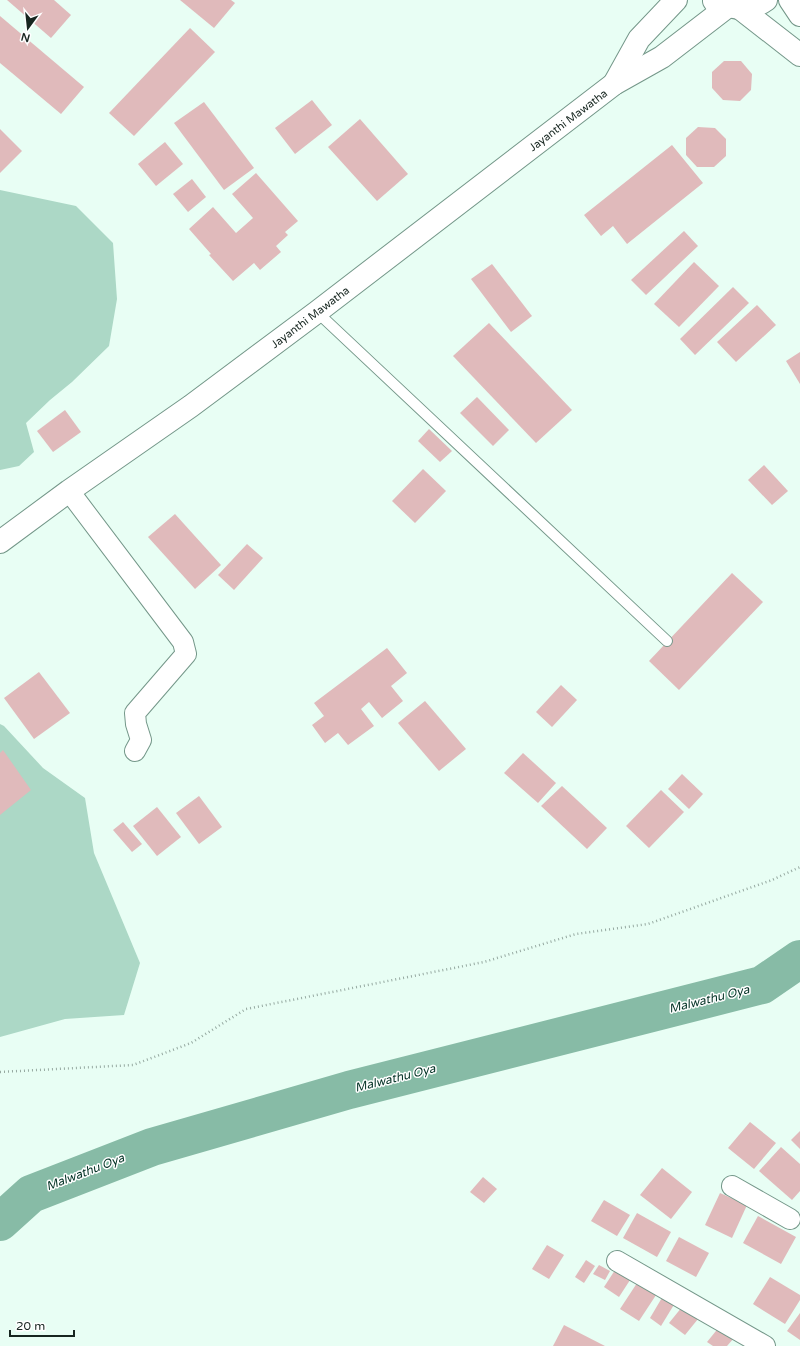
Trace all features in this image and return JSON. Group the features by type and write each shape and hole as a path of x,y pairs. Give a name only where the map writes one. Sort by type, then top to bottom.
{"main road":[{"name":"Jayanthi Mawatha","path":"614,84 639,39 676,0"},
{"path":"727,5 752,7 766,0"},
{"path":"790,0 800,15"},
{"name":"Jayanthi Mawatha","path":"0,542 69,491 191,406 317,312 614,84 662,57 727,5"},
{"path":"727,5 800,55"}],"street":[{"path":"69,491 183,642 186,654 135,713 136,724 141,740 135,750"},
{"path":"732,1186 797,1218"},
{"path":"617,1261 765,1346"}],"lane":[{"path":"317,312 667,641"}],"path":[{"path":"0,1072 133,1065 191,1043 246,1009 484,962 576,934 648,924 772,880 800,867"}],"green space":[{"path":"0,190 76,206 113,243 117,299 109,346 72,382 50,400 26,423 34,452 19,466 0,470"},
{"path":"0,724 4,726 43,768 85,798 94,853 140,963 124,1015 65,1019 0,1037"}],"building":[{"path":"7,0 54,0 71,15 51,38"},
{"path":"180,0 231,0 235,3 214,28"},
{"path":"0,16 84,87 61,114 0,63"},
{"path":"190,28 215,52 134,136 109,113"},
{"path":"724,61 741,61 752,74 751,90 740,101 723,100 712,88 712,72"},
{"path":"312,100 332,125 295,154 275,128"},
{"path":"204,102 254,168 224,190 174,123"},
{"path":"360,119 408,174 377,201 328,147"},
{"path":"698,127 715,128 726,139 726,156 714,167 697,167 686,155 686,138"},
{"path":"0,129 22,151 0,173"},
{"path":"165,142 183,164 156,186 138,164"},
{"path":"672,145 703,183 627,244 613,226 601,236 584,215"},
{"path":"256,173 298,221 285,232 288,235 276,246 281,252 260,270 254,263 233,281 209,255 211,254 189,229 213,207 236,233 253,218 232,194"},
{"path":"192,179 206,197 188,212 173,194"},
{"path":"684,231 698,246 646,295 631,280"},
{"path":"694,262 719,286 679,327 654,304"},
{"path":"492,264 532,316 511,332 471,279"},
{"path":"733,287 749,303 695,355 680,339"},
{"path":"757,305 776,325 736,362 717,342"},
{"path":"489,323 572,410 536,443 453,356"},
{"path":"800,352 800,384 786,361"},
{"path":"477,397 509,430 493,446 460,413"},
{"path":"65,410 81,432 53,452 37,431"},
{"path":"429,429 452,451 440,462 418,441"},
{"path":"764,465 788,491 772,505 748,480"},
{"path":"423,469 446,491 415,523 392,501"},
{"path":"175,514 221,565 195,589 148,537"},
{"path":"247,544 263,558 234,590 218,575"},
{"path":"732,573 763,602 679,690 649,661"},
{"path":"387,648 407,673 391,686 403,701 382,718 369,702 361,709 374,726 348,745 338,733 325,743 312,725 324,716 314,703"},
{"path":"39,672 70,713 34,739 4,698"},
{"path":"561,685 577,700 552,727 536,712"},
{"path":"425,701 466,749 439,771 398,723"},
{"path":"3,750 31,790 0,815 0,753"},
{"path":"523,753 556,783 538,803 504,773"},
{"path":"682,774 703,794 689,809 668,789"},
{"path":"562,786 607,828 587,849 541,806"},
{"path":"661,790 684,812 649,848 626,826"},
{"path":"199,796 222,827 199,844 176,813"},
{"path":"157,807 181,837 157,856 133,826"},
{"path":"123,822 142,844 132,852 113,830"},
{"path":"750,1122 776,1143 754,1169 728,1148"},
{"path":"800,1131 800,1149 791,1140"},
{"path":"781,1147 800,1164 800,1191 792,1200 759,1171"},
{"path":"662,1168 692,1192 671,1219 640,1195"},
{"path":"483,1177 497,1189 484,1203 470,1192"},
{"path":"720,1193 747,1205 732,1238 705,1225"},
{"path":"604,1200 630,1215 617,1236 591,1221"},
{"path":"637,1213 671,1232 657,1257 623,1238"},
{"path":"758,1216 796,1237 781,1264 743,1243"},
{"path":"679,1237 709,1253 696,1277 666,1261"},
{"path":"547,1245 564,1255 549,1279 532,1269"},
{"path":"586,1260 595,1266 584,1283 575,1277"},
{"path":"599,1265 610,1271 605,1280 593,1274"},
{"path":"617,1267 632,1277 619,1297 604,1287"},
{"path":"770,1277 800,1295 800,1300 785,1324 753,1304"},
{"path":"639,1280 658,1292 639,1321 620,1309"},
{"path":"663,1296 675,1303 661,1326 650,1318"},
{"path":"682,1307 698,1319 685,1335 669,1323"},
{"path":"800,1313 800,1340 787,1331"},
{"path":"564,1325 605,1346 553,1346"},
{"path":"720,1326 734,1338 727,1346 713,1346 707,1342"}],"waterway":[{"name":"Malwathu Oya","path":"0,1222 31,1194 152,1147 349,1090 762,985 800,959"}]}
